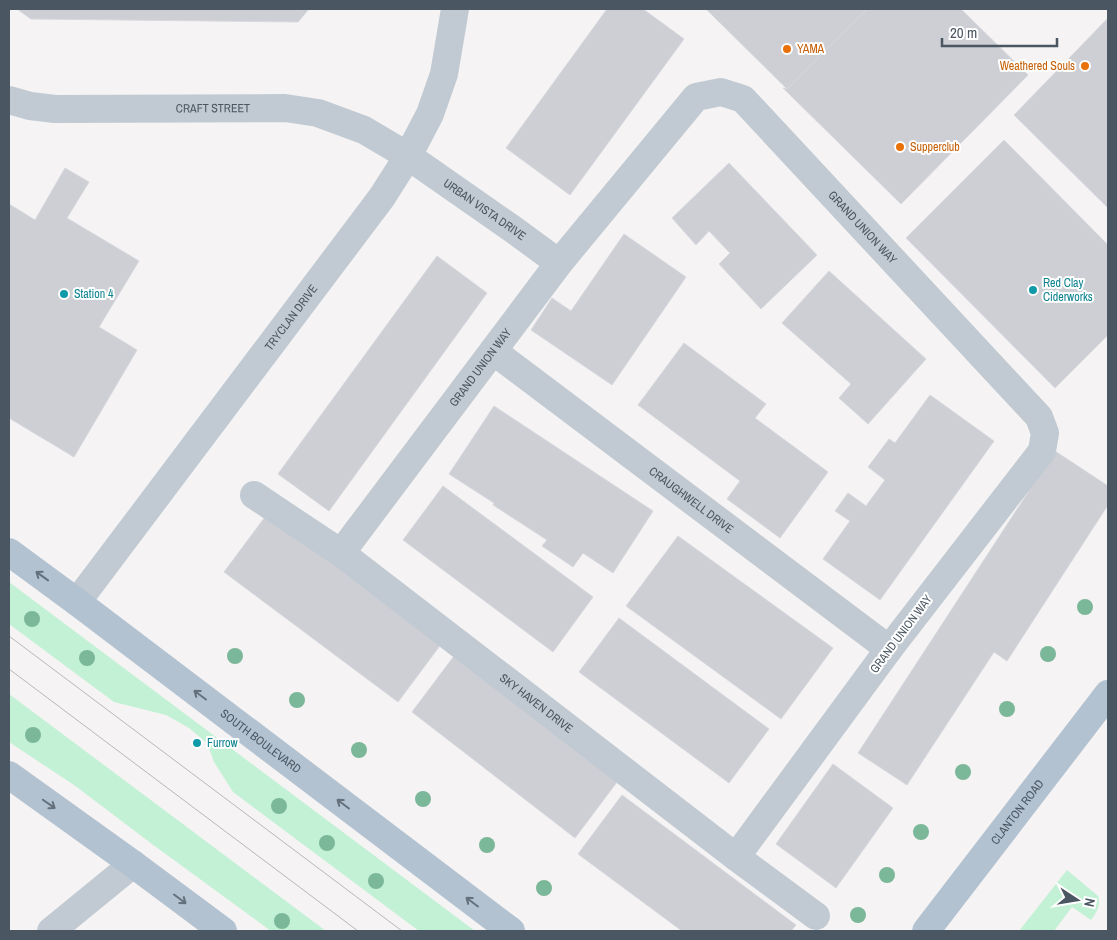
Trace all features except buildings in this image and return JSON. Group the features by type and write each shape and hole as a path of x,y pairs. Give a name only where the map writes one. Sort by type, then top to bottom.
{"main road":[{"name":"SOUTH BOULEVARD","path":"9,552 511,931"},
{"name":"CLANTON ROAD","path":"926,931 1108,694"},
{"path":"9,776 223,931"}],"street":[{"name":"TRYCLAN DRIVE","path":"77,602 382,197 408,156 430,114 444,74 455,9"},
{"name":"GRAND UNION WAY","path":"341,552 559,263 696,97 721,92 743,99 1039,417 1045,433 1042,451 889,649 736,857"},
{"name":"CRAFT STREET","path":"9,100 30,106 54,109 285,108 318,113 364,130 408,156"},
{"name":"URBAN VISTA DRIVE","path":"408,156 559,263"},
{"name":"CRAUGHWELL DRIVE","path":"493,351 889,649"},
{"name":"SKY HAVEN DRIVE","path":"254,495 341,552 736,857 816,916"},
{"path":"52,931 133,864"}],"green space":[{"path":"9,582 475,931 419,931 233,792 214,762 207,743 189,728 166,715 114,702 9,624"},
{"path":"9,694 326,931 271,931 74,785 9,742"},
{"path":"1067,870 1098,896 1098,908 1091,920 1072,907 1054,931 1019,931"}],"tram line":[{"path":"9,636 402,931"},
{"path":"9,669 358,931"}],"place":[{"name":"YAMA","path":"787,49"},
{"name":"Weathered Souls","path":"1085,66"},
{"name":"Supperclub","path":"900,147"},
{"name":"Red Clay Ciderworks","path":"1033,290"},
{"name":"Station 4","path":"64,294"},
{"name":"Furrow","path":"197,743"}]}
